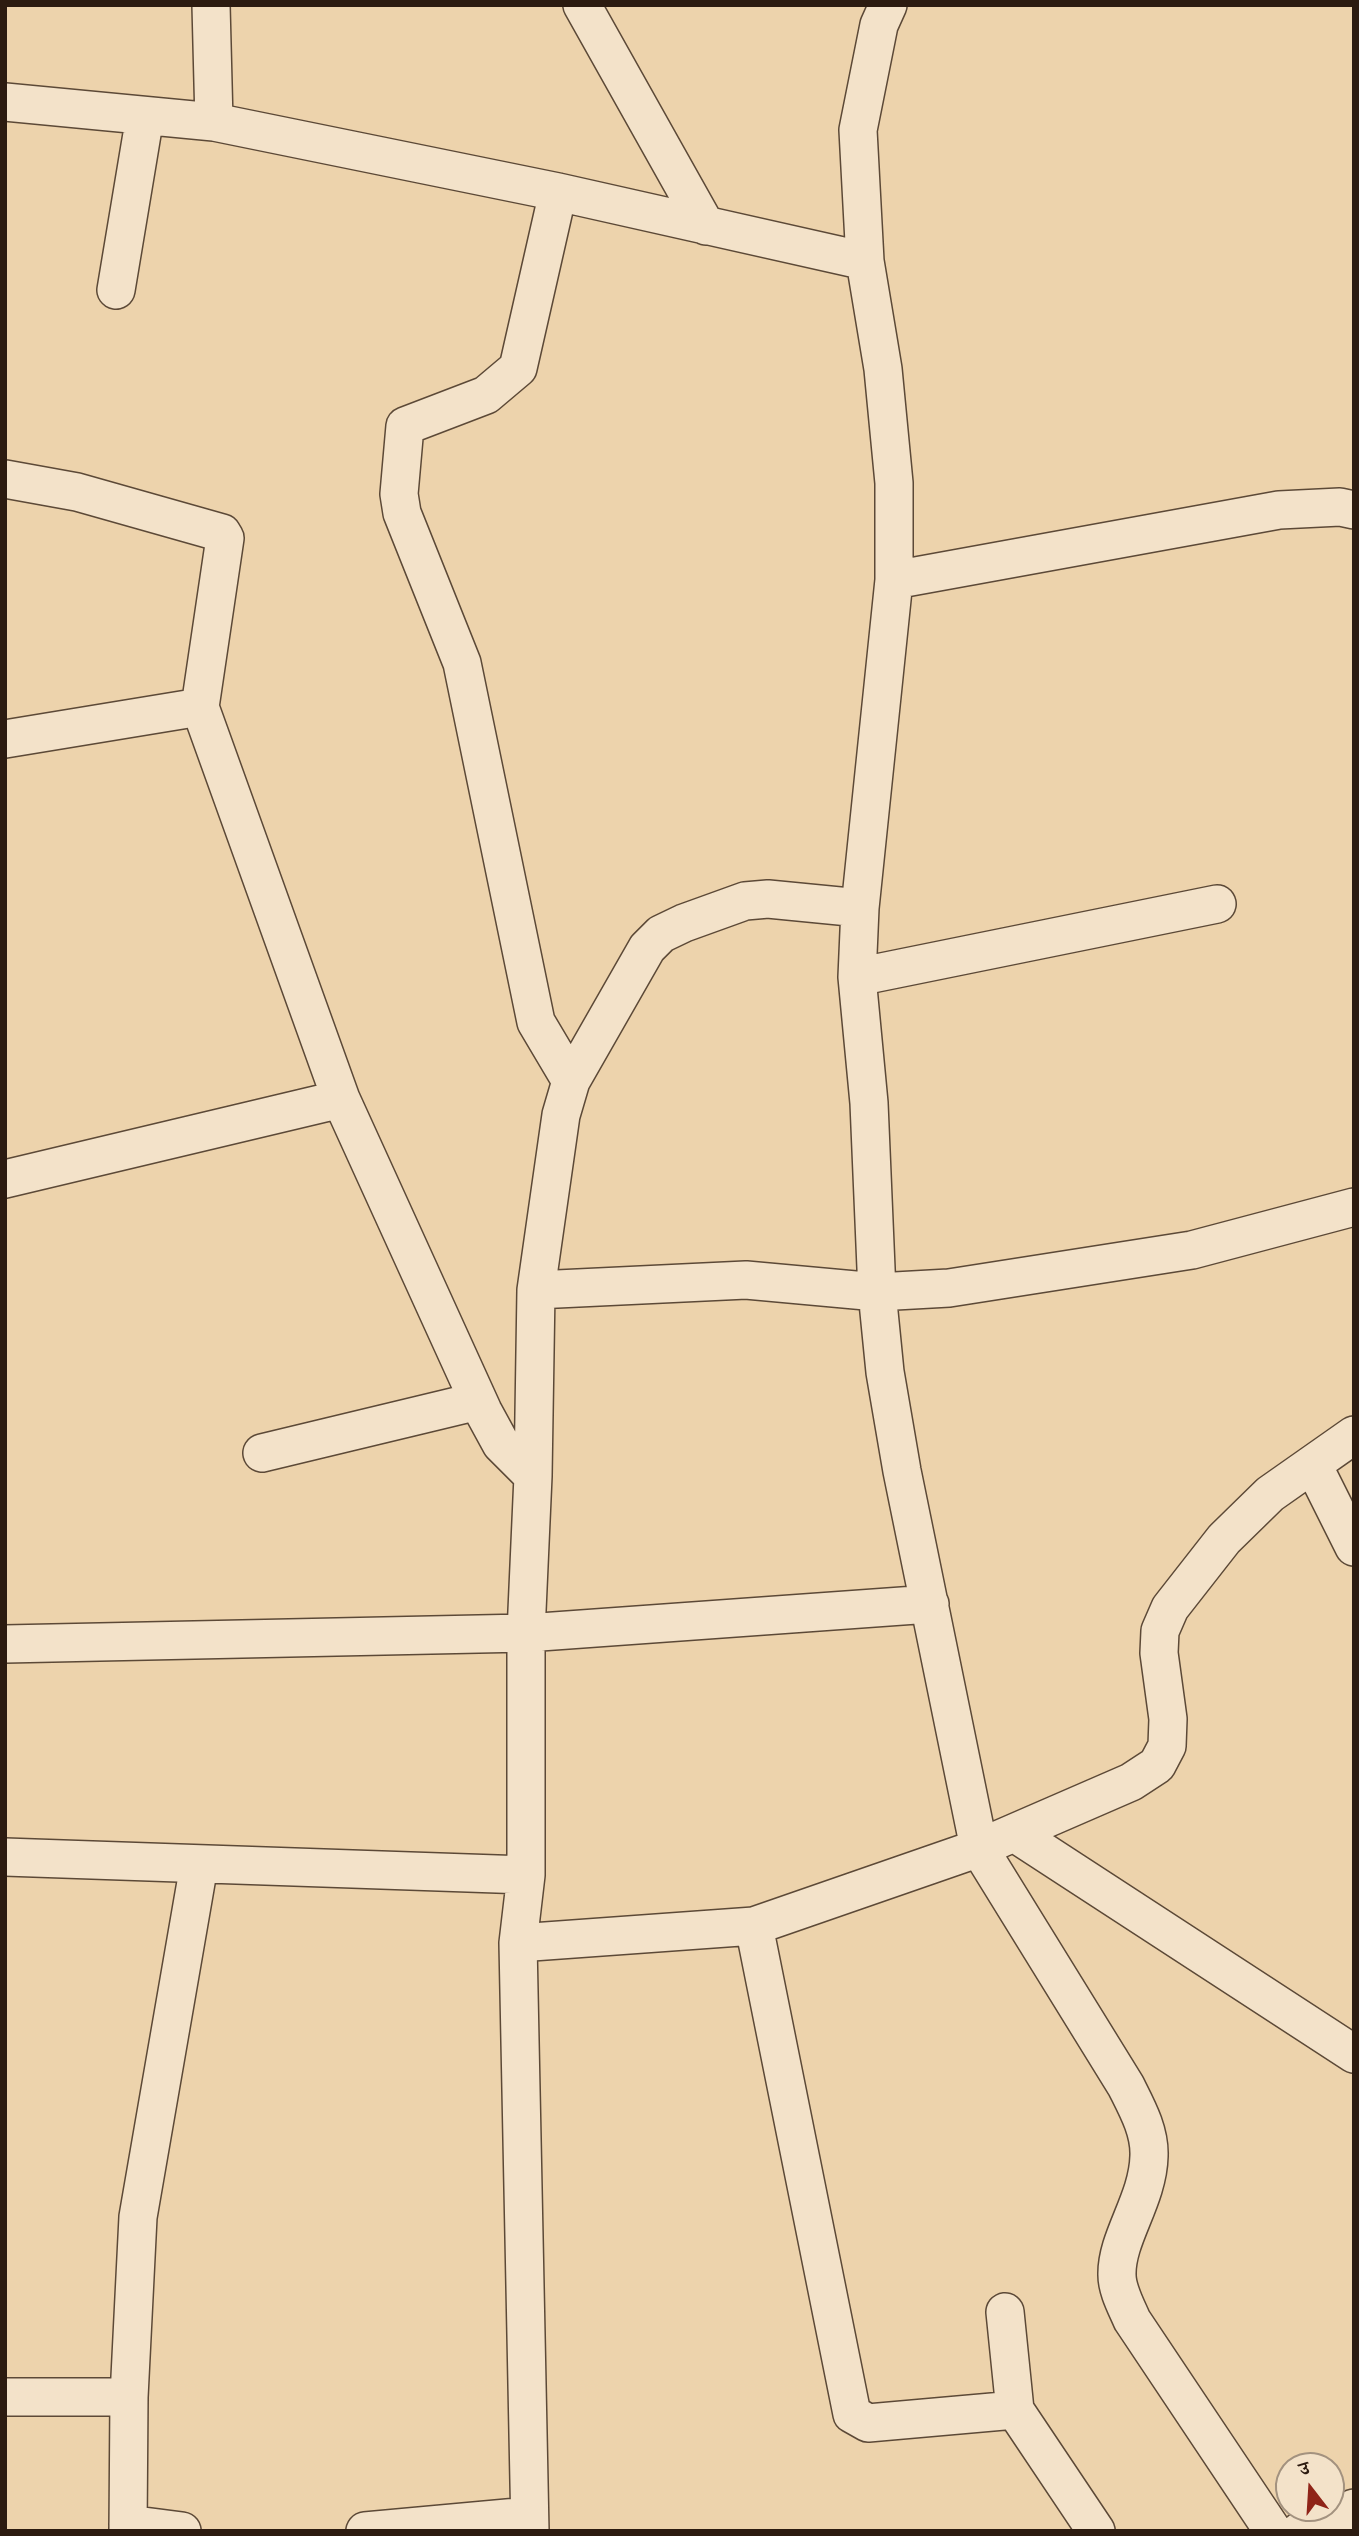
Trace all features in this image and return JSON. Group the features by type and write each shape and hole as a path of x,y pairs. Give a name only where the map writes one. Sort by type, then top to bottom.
{"street":[{"path":"211,5 214,122"},
{"path":"582,5 706,226"},
{"path":"888,5 879,25 858,130 865,261 884,369 894,483 894,580 860,908 857,977 873,1168 877,1292 885,1372 979,1848 1126,2086 1144,2124 1149,2154 1146,2190 1123,2246 1116,2274 1122,2298 1132,2320 1273,2531"},
{"path":"5,102 214,122 558,192 865,261"},
{"path":"116,290 145,116"},
{"path":"558,192 522,361 486,395 405,426 398,494 402,513 462,663 536,1022 571,1081"},
{"path":"5,478 77,492 222,533 225,538 200,707 341,1099 478,1401 501,1444 533,1476"},
{"path":"894,580 1279,510 1340,507 1354,510"},
{"path":"5,738 200,707"},
{"path":"365,2531 529,2523 518,1943 526,1875 526,1633 533,1476 536,1290 561,1115 571,1081 647,948 661,934 745,901 768,899 860,908"},
{"path":"857,977 1217,904"},
{"path":"5,1179 341,1099"},
{"path":"536,1290 746,1280 877,1292 949,1288 1192,1250 1354,1208"},
{"path":"262,1453 478,1401"},
{"path":"518,1943 754,1926 1016,1834 1131,1782 1157,1765 1167,1746 1168,1719 1159,1653 1160,1631 1170,1608 1224,1539 1270,1494 1354,1435"},
{"path":"1313,1465 1354,1547"},
{"path":"5,1644 526,1633 930,1604"},
{"path":"1016,1834 1354,2054"},
{"path":"5,1857 526,1875"},
{"path":"182,2531 128,2528 129,2397 138,2217 199,1865"},
{"path":"754,1926 852,2414 868,2423 1015,2410"},
{"path":"1005,2312 1015,2410 1096,2531"},
{"path":"5,2397 129,2397"},
{"path":"1300,2531 1354,2508"}]}
